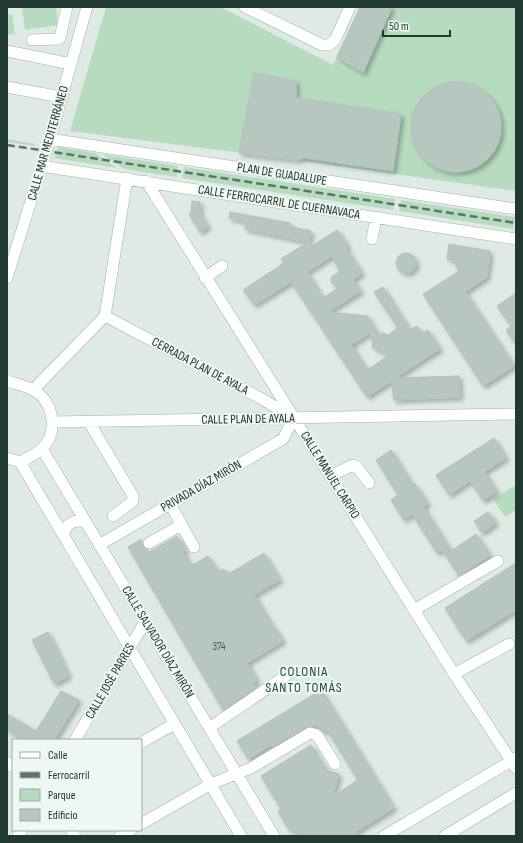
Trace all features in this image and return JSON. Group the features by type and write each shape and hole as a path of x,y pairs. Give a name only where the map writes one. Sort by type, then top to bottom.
{"street":[{"path":"245,7 322,45 330,45 335,40 350,7"},
{"path":"32,40 60,38 67,8 86,10"},
{"name":"CALLE MAR MEDITERRÁNEO","path":"7,278 86,10"},
{"path":"7,52 71,64"},
{"path":"7,87 61,97"},
{"name":"PLAN DE GUADALUPE","path":"49,139 516,209"},
{"name":"CALLE FERROCARRIL DE CUERNAVACA","path":"41,166 127,178 516,239"},
{"path":"33,390 105,316 127,178"},
{"name":"CALLE MANUEL CARPIO","path":"146,181 205,278 454,674 514,762"},
{"path":"372,239 376,217"},
{"path":"205,278 222,266"},
{"name":"CERRADA PLAN DE AYALA","path":"105,316 262,399 294,418"},
{"path":"7,381 33,390 47,403 52,413 51,433 42,448 20,462 7,458"},
{"name":"CALLE PLAN DE AYALA","path":"52,422 516,414"},
{"name":"PRIVADA DÍAZ MIRÓN","path":"99,545 283,439 294,418"},
{"path":"89,422 132,496 132,502 113,516"},
{"name":"CALLE SALVADOR DÍAZ MIRÓN","path":"42,448 274,836"},
{"name":"CALLE SALVADOR DÍAZ MIRÓN","path":"20,462 64,534 174,724 242,836"},
{"path":"330,476 353,465 358,467 369,483"},
{"path":"170,504 194,547"},
{"path":"64,534 65,530 72,523 76,521 86,522"},
{"path":"149,543 181,525"},
{"path":"414,610 498,560"},
{"name":"CALLE JOSÉ PARRES","path":"76,739 145,622"},
{"path":"454,674 509,644"},
{"path":"209,728 290,673"},
{"path":"142,742 174,724"},
{"path":"142,823 211,784 251,768 310,733 317,735 335,764"},
{"path":"390,835 514,762"},
{"path":"444,836 516,793"},
{"path":"120,836 129,831"}],"green space":[{"path":"22,7 56,7 58,25 25,30"},
{"path":"106,7 221,7 333,65 360,7 516,7 516,191 296,160 70,131"},
{"path":"12,14 15,34 7,35 7,15"},
{"path":"7,139 35,144 35,146 7,142"},
{"path":"58,147 95,153 117,168 54,158"},
{"path":"102,154 178,166 177,177 124,169"},
{"path":"184,167 395,199 393,210 182,178"},
{"path":"401,200 515,217 513,229 399,211"},
{"path":"516,485 516,510 505,517 493,499"}],"building":[{"path":"360,7 392,7 363,73 337,57"},
{"path":"254,73 296,81 296,98 401,114 393,171 305,158 296,160 239,153"},
{"path":"456,82 473,85 488,95 498,110 501,127 498,144 488,159 473,169 456,172 439,169 424,159 414,144 411,127 414,110 424,95 439,85"},
{"path":"192,201 200,202 200,213 208,227 200,232 189,214 191,213"},
{"path":"230,212 290,223 289,226 311,231 307,249 337,230 348,246 346,248 362,273 353,280 361,291 328,312 368,316 379,335 383,333 388,335 398,328 374,292 383,287 410,330 417,326 422,334 428,330 440,349 395,378 459,376 460,397 394,400 391,381 367,397 291,282 254,305 243,290 284,263 281,259 308,242 245,229 246,223 229,218","holes":["332,256 340,272 332,276 331,282 338,288 323,298 307,272","370,333 373,344 372,348 376,348 379,351 390,355 367,370 351,345"]},
{"path":"449,244 490,251 487,277 465,292 514,366 483,386 423,294 459,271 453,260 447,259"},
{"path":"406,253 413,256 416,263 413,270 406,273 399,270 396,263 399,256"},
{"path":"516,293 516,345 506,330 511,326 497,306"},
{"path":"494,438 506,458 484,472 497,491 483,501 470,481 449,495 436,475"},
{"path":"391,450 413,486 415,484 428,504 423,507 451,551 476,534 490,555 459,576 442,550 437,553 412,514 404,520 391,500 398,495 376,460"},
{"path":"488,512 496,523 482,533 474,521"},
{"path":"177,536 186,551 183,552 191,566 208,556 218,572 222,569 230,573 264,553 280,580 254,595 283,641 247,663 257,680 253,683 256,688 223,710 128,547 141,539 143,547 149,552"},
{"path":"516,563 516,610 466,641 445,608"},
{"path":"48,632 69,676 54,684 32,640"},
{"path":"321,690 394,808 357,831 358,833 354,836 310,836 289,830 278,811 281,809 261,776 311,745 326,770 339,774 333,796 358,780 327,730 323,732 316,725 307,727 272,747 271,745 248,759 237,741"},
{"path":"61,691 79,700 55,739 22,739 7,730 7,714 36,731"}],"railway":[{"path":"7,145 516,223"}],"district":[{"name":"COLONIA SANTO TOMÁS","path":"304,680"}]}
